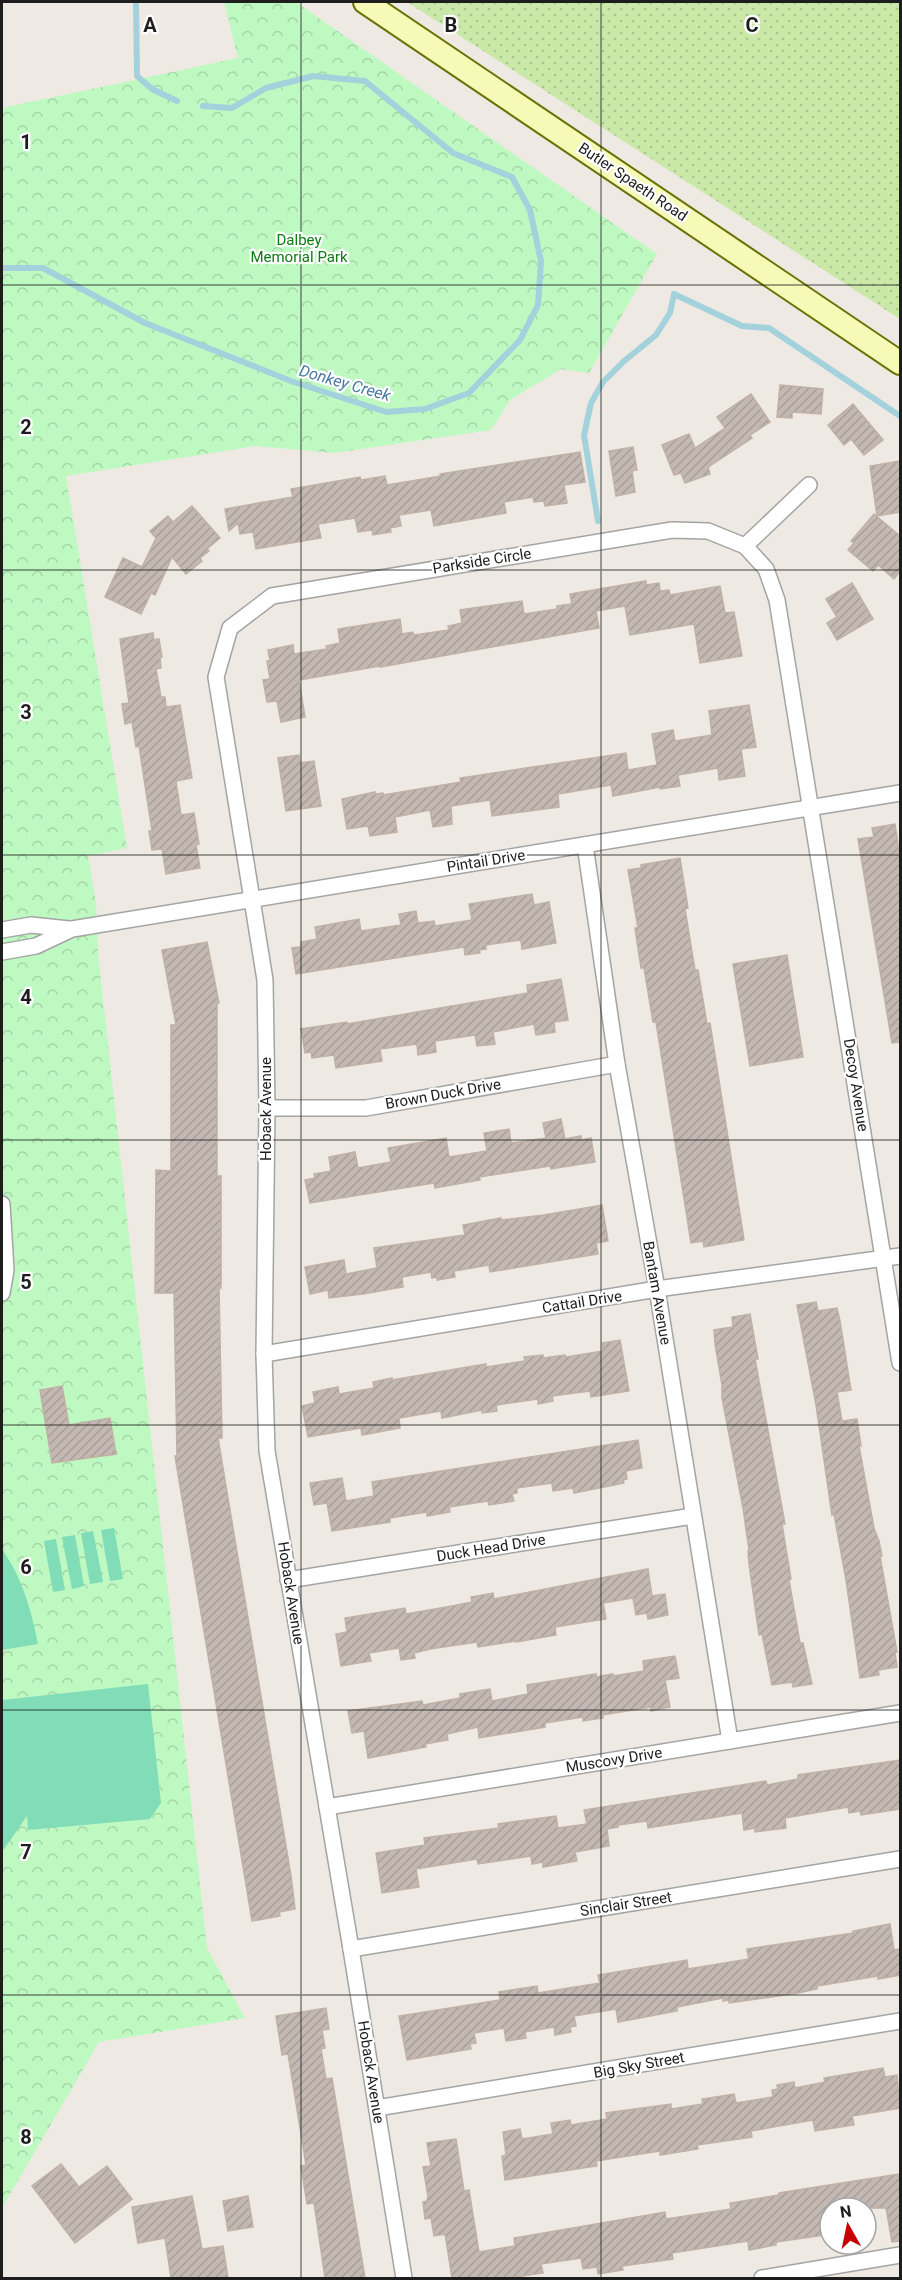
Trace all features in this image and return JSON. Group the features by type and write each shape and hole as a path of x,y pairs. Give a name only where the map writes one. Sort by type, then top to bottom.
{"main road":[{"name":"Butler Spaeth Road","path":"365,2 900,363"}],"street":[{"path":"745,546 809,485"},
{"name":"Parkside Circle","path":"253,900 216,677 230,628 272,596 672,530 708,531 745,546 766,569 777,600 811,808"},
{"name":"Pintail Drive","path":"2,930 31,925 72,929 900,793"},
{"name":"Decoy Avenue","path":"811,808 900,1363"},
{"name":"Bantam Avenue","path":"585,845 617,1064 657,1289 730,1741"},
{"name":"Hoback Avenue","path":"253,900 265,980 267,1108 264,1354 267,1451 404,2278"},
{"name":"Pintail Drive","path":"2,952 36,946 72,929"},
{"name":"Brown Duck Drive","path":"267,1108 366,1108 617,1064"},
{"path":"2,1204 6,1270 2,1293"},
{"name":"Cattail Drive","path":"264,1354 657,1289 900,1256"},
{"name":"Duck Head Drive","path":"288,1580 693,1516"},
{"name":"Muscovy Drive","path":"327,1808 900,1713"},
{"name":"Sinclair Street","path":"351,1948 900,1859"},
{"name":"Big Sky Street","path":"377,2109 900,2021"},
{"path":"762,2278 900,2255"}],"green space":[{"name":"Dalbey Memorial Park","path":"224,2 296,2 657,254 589,373 561,369 510,400 491,430 334,453 256,446 66,476 127,848 88,856 96,902 98,953 207,1948 245,2018 99,2042 2,2208 2,108 238,58"},
{"path":"407,2 900,2 900,319"},
{"path":"114,1528 123,1579 110,1581 101,1530"},
{"path":"93,1531 103,1582 90,1584 81,1533"},
{"path":"75,1535 84,1586 72,1589 62,1537"},
{"path":"56,1539 65,1590 53,1592 44,1541"},
{"path":"2,1549 25,1594 38,1644 2,1650"},
{"path":"148,1684 161,1803 150,1819 28,1830 27,1816 2,1852 2,1700"}],"building":[{"path":"780,385 823,389 821,414 792,412 792,418 777,417"},
{"path":"751,394 770,422 750,435 752,438 708,467 710,474 685,483 681,473 674,475 662,445 689,434 695,448 725,428 717,417"},
{"path":"853,404 883,440 864,455 851,439 844,445 828,425"},
{"path":"633,447 637,470 632,471 635,492 616,496 609,451"},
{"path":"580,452 585,482 564,485 567,503 545,506 544,501 534,502 533,497 504,502 506,513 434,526 431,510 399,515 401,526 390,528 391,532 373,535 372,530 358,532 355,518 318,524 321,538 256,549 253,532 240,534 238,523 229,531 225,509 293,497 291,489 360,477 361,480 385,476 387,485 441,476 440,474"},
{"path":"900,461 900,512 877,516 870,466"},
{"path":"192,506 220,538 207,549 209,551 200,558 202,561 186,574 172,557 155,595 151,593 141,614 105,597 123,558 142,567 156,538 150,531 168,516 173,522"},
{"path":"874,514 900,536 900,571 894,579 878,565 873,571 848,550 854,543 851,541"},
{"path":"646,581 646,585 659,583 660,591 669,590 670,595 720,586 725,613 734,612 742,656 700,663 694,624 630,635 625,606 596,611 599,628 299,680 305,717 281,722 277,701 267,702 263,680 270,679 268,650 293,645 294,654 327,649 326,646 340,643 338,629 400,619 402,634 413,632 414,635 449,630 448,626 462,623 460,610 522,601 524,614 557,609 557,606 572,604 570,594"},
{"path":"852,583 873,619 837,640 827,623 837,617 826,599"},
{"path":"153,633 154,640 159,639 162,657 160,658 161,668 156,669 161,697 165,697 166,707 180,705 192,778 176,781 181,815 194,813 199,844 196,845 200,868 166,874 162,849 152,850 149,831 152,831 139,746 136,747 132,722 125,724 122,704 129,703 120,639"},
{"path":"749,705 756,747 741,749 745,776 719,780 718,768 678,775 680,786 660,789 660,787 613,796 611,785 558,794 559,807 492,816 490,800 451,806 452,824 433,827 430,810 395,817 397,832 370,836 368,826 347,829 342,799 375,792 375,794 383,793 383,795 461,782 460,778 626,753 628,770 657,765 652,734 673,730 675,741 712,735 709,711"},
{"path":"299,755 300,763 314,761 321,806 286,811 278,758"},
{"path":"895,824 900,858 900,1042 892,1043 858,839 874,837 872,828"},
{"path":"680,858 688,908 685,909 695,970 698,970 707,1024 710,1023 744,1240 704,1247 703,1241 691,1243 656,1022 653,1022 644,968 641,968 635,928 638,928 628,870 641,868 641,865"},
{"path":"532,894 534,905 549,902 556,943 522,949 521,940 486,945 486,949 479,950 480,953 465,955 464,947 296,974 292,948 301,947 301,942 317,939 315,927 359,919 361,931 401,925 399,914 416,911 418,923 434,921 435,926 472,920 469,904"},
{"path":"207,942 219,1003 217,1004 217,1176 221,1176 221,1288 219,1288 222,1438 218,1438 295,1909 279,1912 280,1916 252,1921 175,1456 177,1456 174,1293 155,1293 156,1170 171,1171 171,1025 176,1025 162,950"},
{"path":"787,955 803,1057 750,1066 733,964"},
{"path":"561,979 568,1020 554,1022 555,1032 536,1035 534,1024 493,1032 495,1044 477,1046 475,1035 435,1041 436,1052 418,1055 417,1044 380,1049 382,1061 336,1068 334,1055 312,1058 311,1052 305,1053 301,1029 347,1022 347,1024 528,993 527,985"},
{"path":"561,1119 565,1139 581,1136 581,1140 591,1138 595,1162 551,1169 550,1166 479,1177 480,1180 435,1188 434,1183 310,1203 305,1180 315,1178 314,1174 331,1171 329,1157 355,1152 358,1168 391,1162 388,1148 446,1138 449,1157 487,1151 484,1133 509,1129 511,1143 546,1138 543,1123"},
{"path":"602,1205 608,1241 596,1243 598,1254 490,1272 489,1265 454,1271 455,1277 437,1280 437,1277 432,1278 431,1272 402,1277 403,1287 363,1294 329,1298 328,1290 310,1294 305,1267 344,1260 346,1274 377,1268 374,1248 465,1235 463,1225"},
{"path":"816,1302 818,1311 837,1308 851,1390 837,1392 842,1421 857,1419 861,1446 859,1446 874,1528 882,1556 880,1556 897,1652 895,1652 897,1667 878,1670 879,1675 860,1678 846,1580 834,1514 832,1515 816,1405 797,1305"},
{"path":"750,1314 758,1359 755,1359 785,1524 782,1524 791,1579 789,1580 800,1643 803,1643 812,1684 793,1687 792,1682 772,1685 762,1634 759,1635 743,1508 722,1398 715,1344 714,1330 733,1327 732,1317"},
{"path":"620,1340 629,1391 591,1397 590,1391 552,1396 553,1401 538,1404 538,1399 496,1405 497,1411 482,1413 482,1410 442,1418 441,1411 399,1418 400,1428 362,1435 361,1428 308,1437 302,1406 315,1403 313,1392 338,1387 339,1394 374,1388 373,1382 392,1378 392,1380 486,1364 486,1367 525,1361 524,1357 543,1355 543,1358 565,1355 566,1357 603,1351 602,1343"},
{"path":"62,1386 69,1425 110,1418 116,1454 52,1463 40,1390"},
{"path":"638,1440 642,1468 626,1471 627,1479 623,1480 624,1483 574,1493 573,1488 553,1491 552,1483 517,1488 517,1493 512,1494 514,1501 489,1505 488,1501 449,1507 450,1512 427,1516 427,1512 390,1518 390,1522 332,1531 327,1503 314,1505 310,1483 342,1478 346,1501 374,1496 372,1482"},
{"path":"648,1569 652,1596 665,1594 668,1615 648,1619 647,1613 636,1615 633,1598 603,1603 606,1619 555,1627 556,1635 478,1647 477,1642 430,1649 414,1653 415,1658 401,1660 399,1648 369,1653 371,1661 341,1666 336,1634 347,1632 345,1618 405,1608 406,1614 472,1602 471,1597 493,1593 494,1599"},
{"path":"675,1656 679,1678 665,1680 670,1707 651,1711 651,1707 602,1715 603,1718 583,1721 583,1717 545,1723 545,1727 479,1738 478,1727 447,1734 448,1740 425,1744 426,1747 368,1758 364,1731 352,1733 348,1711 422,1701 423,1705 460,1698 460,1694 490,1689 492,1701 528,1694 527,1685 596,1674 596,1677 613,1674 613,1676 644,1671 643,1661"},
{"path":"900,1760 900,1809 861,1815 860,1811 849,1813 848,1807 785,1818 786,1828 755,1832 755,1828 744,1830 742,1813 648,1828 647,1821 618,1825 618,1827 607,1829 609,1846 575,1852 577,1861 543,1867 543,1862 532,1864 531,1856 478,1864 477,1859 416,1869 419,1887 382,1893 376,1853 425,1845 424,1838 499,1828 498,1824 556,1816 558,1828 587,1824 584,1810 766,1781 767,1785 798,1779 798,1775"},
{"path":"890,1924 894,1950 900,1949 900,1975 878,1979 878,1976 817,1986 817,1989 793,1994 729,2003 729,2000 723,2001 723,1998 677,2007 677,2011 618,2022 616,2009 574,2016 576,2026 570,2027 571,2032 555,2035 554,2027 525,2032 526,2038 506,2041 504,2028 474,2033 476,2043 470,2044 471,2049 407,2060 399,2016 500,2000 499,1992 537,1986 538,1993 600,1983 598,1975 687,1960 688,1969 749,1959 747,1949 853,1933 853,1931"},
{"path":"326,2008 329,2029 322,2030 325,2048 321,2049 326,2079 332,2078 365,2278 325,2278 314,2203 307,2204 301,2166 306,2165 288,2054 282,2055 276,2016"},
{"path":"883,2068 885,2077 897,2075 900,2108 852,2116 854,2125 815,2131 813,2120 751,2131 752,2137 697,2145 698,2149 660,2155 660,2151 596,2161 597,2166 505,2180 502,2156 506,2155 503,2132 520,2129 522,2139 553,2134 551,2123 570,2120 571,2125 607,2119 606,2113 671,2104 671,2109 703,2104 702,2099 734,2094 736,2103 773,2097 772,2090 778,2089 777,2085 794,2082 795,2088 825,2082 824,2078"},
{"path":"456,2139 464,2191 469,2190 479,2252 515,2246 514,2238 665,2212 666,2219 731,2209 730,2203 900,2174 900,2241 892,2242 886,2208 878,2208 878,2196 818,2196 818,2236 776,2242 776,2245 749,2250 748,2241 672,2253 673,2259 622,2266 623,2270 598,2274 597,2267 583,2269 581,2258 541,2264 543,2273 509,2278 452,2278 445,2234 434,2236 431,2218 425,2219 423,2202 427,2201 428,2196 423,2167 431,2166 427,2143"},
{"path":"61,2164 79,2187 107,2166 132,2199 75,2243 32,2186"},
{"path":"192,2196 202,2249 223,2246 228,2278 171,2278 165,2238 138,2243 132,2207"},
{"path":"248,2196 253,2227 228,2231 223,2201"}],"waterway":[{"name":"Donkey Creek","path":"136,2 137,76 152,89 177,101"},
{"name":"Donkey Creek","path":"2,268 43,268 145,323 291,381 386,412 425,409 469,393 520,340 538,305 541,261 530,210 512,177 453,153 365,81 313,76 266,88 232,108 203,106"},
{"path":"598,521 584,435 591,403 603,382 656,335 670,313 674,294 742,326 769,328 900,416"}]}
